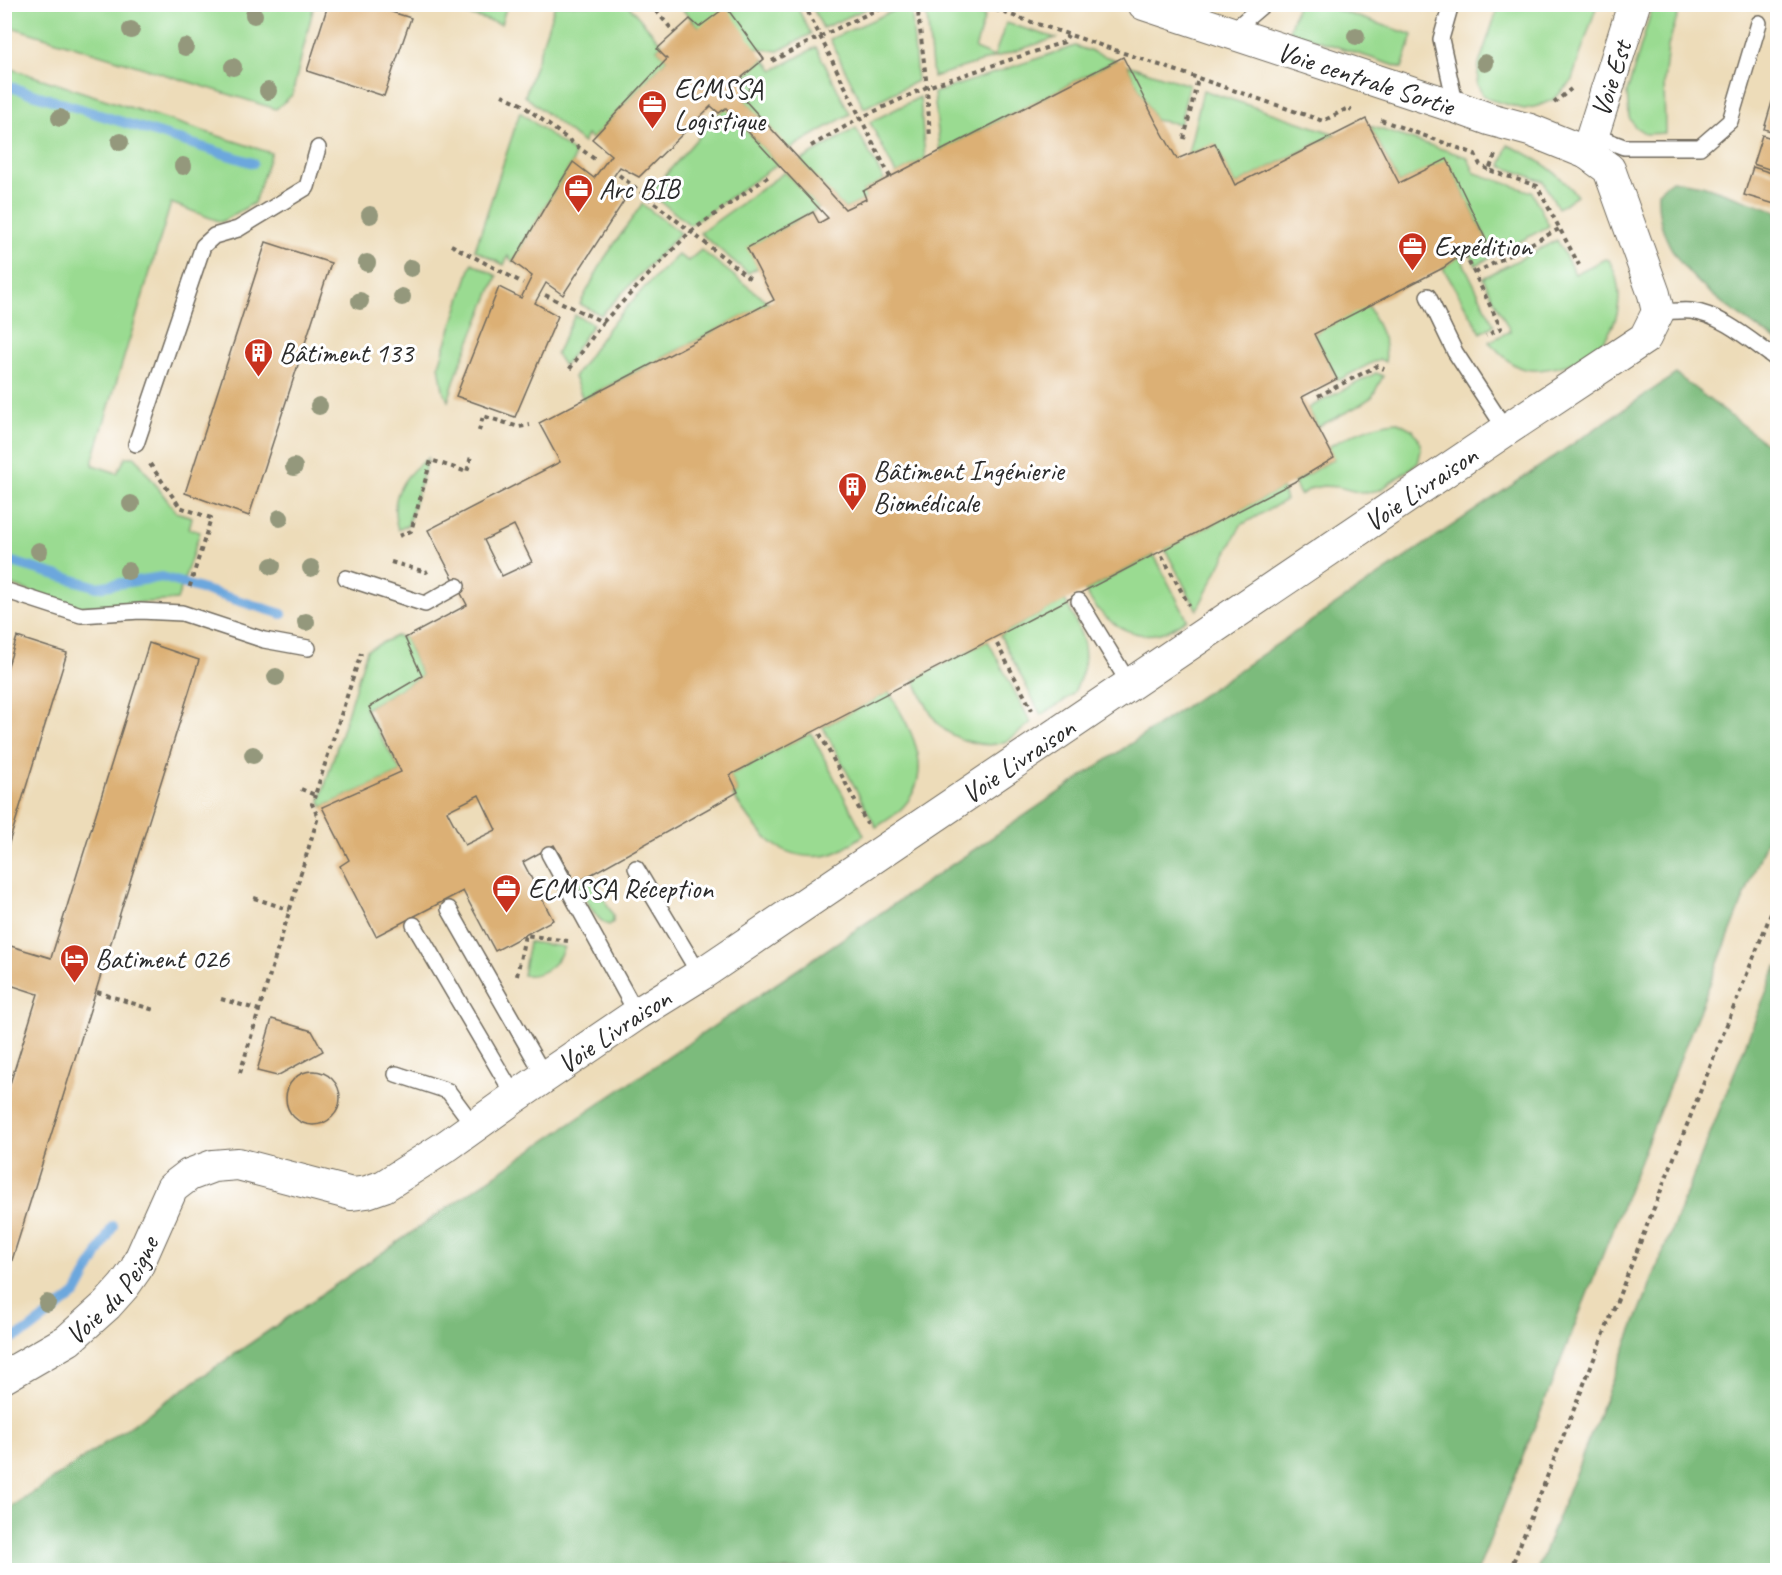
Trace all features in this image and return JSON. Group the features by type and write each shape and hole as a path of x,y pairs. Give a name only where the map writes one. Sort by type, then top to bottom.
{"street":[{"name":"Voie centrale Sortie","path":"1144,4 1488,119 1589,144"},
{"name":"Voie Est","path":"1589,144 1634,4"},
{"path":"1589,144 1609,169 1654,294 1658,312"},
{"name":"Voie Livraison","path":"189,1175 213,1166 238,1164 352,1194 384,1186 1645,338 1658,312"},
{"name":"Voie du Peigne","path":"4,1377 68,1340 107,1305 136,1269 172,1188 189,1175"}],"lane":[{"path":"1230,33 1264,4"},
{"path":"1451,4 1441,39 1456,107"},
{"path":"1589,144 1624,147 1700,147 1730,121 1758,23"},
{"path":"136,444 203,246 214,236 238,229 307,187 318,148"},
{"path":"1428,296 1455,352 1506,430"},
{"path":"1658,312 1691,311 1713,318 1734,329 1778,360"},
{"path":"346,578 425,604 457,586"},
{"path":"4,590 81,615 140,611 182,613 264,640 308,648"},
{"path":"1079,601 1130,685"},
{"path":"549,854 637,1014"},
{"path":"636,868 700,975"},
{"path":"449,909 545,1077"},
{"path":"414,925 515,1097"},
{"path":"396,1074 448,1091 474,1126"}],"path":[{"path":"650,4 675,33"},
{"path":"804,4 890,177"},
{"path":"772,61 890,4"},
{"path":"916,4 927,87 930,138"},
{"path":"978,4 1323,122 1348,108 1359,112"},
{"path":"811,146 860,118 927,87 1064,42 1068,34"},
{"path":"1184,139 1198,78"},
{"path":"1550,105 1559,101 1574,86"},
{"path":"502,95 521,104 597,161"},
{"path":"1380,120 1474,154 1480,165 1489,170 1537,186 1579,265"},
{"path":"1489,170 1496,152"},
{"path":"619,175 752,280"},
{"path":"569,370 603,322 690,231 769,176"},
{"path":"1474,273 1559,229"},
{"path":"451,245 523,283"},
{"path":"1465,254 1501,328 1486,336"},
{"path":"545,295 603,322"},
{"path":"1318,396 1377,366 1384,369"},
{"path":"479,430 483,416 519,427 530,425"},
{"path":"136,444 180,507 212,518 189,590"},
{"path":"399,536 411,531 431,460 467,472 471,456"},
{"path":"1162,556 1205,633"},
{"path":"391,562 426,572 435,567"},
{"path":"997,644 1048,740"},
{"path":"240,1073 318,818 312,804 361,653"},
{"path":"820,734 881,852"},
{"path":"301,789 315,795"},
{"path":"1510,1570 1778,896"},
{"path":"254,898 290,910"},
{"path":"525,935 598,945"},
{"path":"97,992 153,1010"},
{"path":"221,999 259,1010"}],"green space":[{"path":"507,4 501,24 433,5"},
{"path":"1319,4 1413,35 1402,68 1289,31 1297,5"},
{"path":"4,5 314,5 292,95 276,109 5,25"},
{"path":"555,5 628,5 662,44 657,49 667,59 592,139 587,135 583,143 525,96"},
{"path":"678,5 796,5 811,34 778,51 756,48 699,27"},
{"path":"811,5 875,5 823,28"},
{"path":"906,5 911,5 917,81 864,108 830,39"},
{"path":"926,5 957,5 959,9 985,16 975,49 994,57 1006,23 1056,38 933,77"},
{"path":"1499,5 1597,5 1571,82 1554,99 1524,109 1491,100 1482,94 1477,84 1479,64"},
{"path":"1653,5 1681,5 1668,46 1664,81 1665,133 1646,134 1634,126 1629,117 1627,93"},
{"path":"1075,46 1116,60 940,151 934,93"},
{"path":"816,47 850,114 789,149 741,96 750,88 741,78 764,59 774,70"},
{"path":"1127,65 1189,85 1180,124 1155,120"},
{"path":"5,67 271,153 254,203 221,222 171,203 93,459 93,465 117,473 126,457 135,457 176,512 192,517 189,529 200,532 177,600 77,607 5,583"},
{"path":"1203,90 1335,134 1235,185 1215,144 1188,154"},
{"path":"920,97 925,159 896,174 870,122"},
{"path":"726,108 778,164 690,225 650,193 719,113"},
{"path":"520,112 574,153 573,162 513,262 508,256 504,265 475,250"},
{"path":"1370,126 1467,157 1475,173 1532,192 1549,226 1476,265 1469,251 1487,241 1447,160 1399,183"},
{"path":"856,128 884,180 863,191 866,199 845,209 800,161"},
{"path":"1508,145 1546,166 1577,196 1558,208 1543,181 1501,166"},
{"path":"785,172 819,208 748,248 758,268 748,273 700,233"},
{"path":"1672,180 1702,185 1777,211 1777,341 1715,298 1680,262 1668,241 1660,218 1658,192"},
{"path":"642,204 680,233 601,315 580,304 604,259"},
{"path":"1557,240 1575,274 1605,259 1609,260 1616,277 1619,295 1618,311 1604,340 1591,352 1576,361 1544,369 1521,368 1508,360 1489,342 1510,331 1483,278"},
{"path":"701,250 769,303 583,399 574,377 609,327 678,255 688,261"},
{"path":"1460,256 1494,325 1481,333 1443,268"},
{"path":"472,263 497,276 459,367 448,401 443,390 439,365"},
{"path":"1368,305 1383,340 1385,362 1379,359 1339,380 1314,334"},
{"path":"575,315 593,324 564,366 556,354"},
{"path":"1376,373 1383,376 1372,397 1318,427 1308,408"},
{"path":"1676,374 1777,452 1777,814 1478,1570 5,1570 5,1512 568,1125"},
{"path":"1398,422 1413,430 1419,439 1421,450 1418,463 1380,490 1361,493 1323,486 1312,488 1300,495 1294,482 1334,459 1328,447 1371,427"},
{"path":"428,458 408,525 398,530 395,508 400,488 411,472"},
{"path":"1282,488 1286,500 1241,525 1197,610 1165,549"},
{"path":"1154,555 1187,619 1171,629 1158,633 1145,634 1121,628 1101,612 1085,591"},
{"path":"1065,600 1082,639 1085,659 1083,670 1071,695 1041,715 1000,635"},
{"path":"396,636 405,638 422,676 365,709 401,772 322,807 320,801 367,650"},
{"path":"988,641 1031,723 1007,741 987,745 959,738 941,726 934,719 914,679"},
{"path":"889,692 912,736 919,767 917,782 911,797 897,813 876,827 823,727"},
{"path":"811,733 864,835 829,855 802,856 778,847 750,820 733,796 738,792 730,775"},
{"path":"591,875 613,915 613,922 609,925 599,919 576,883"},
{"path":"529,942 564,947 548,969 537,974 523,975"},
{"path":"1777,965 1777,1570 1537,1570"}],"building":[{"path":"328,5 369,5 411,18 384,96 307,71"},
{"name":"Bâtiment Ingénierie Biomédicale","path":"726,7 764,59 741,78 751,88 741,96 845,209 866,199 863,191 1123,57 1177,159 1215,143 1235,185 1366,119 1399,183 1447,159 1487,242 1443,268 1314,334 1337,379 1302,397 1334,458 1294,482 730,775 738,792 576,883 554,845 523,862 553,920 495,951 463,891 376,936 340,866 349,860 322,807 401,772 369,707 422,676 405,638 467,605 428,530 560,462 539,423 774,300 747,248 813,212 819,223 828,218 726,108 719,113 711,106 639,177 620,167 606,187 624,201 563,295 546,283 535,303 558,316 515,417 456,396 499,287 521,298 532,276 513,262 573,162 594,178 611,155 592,139 667,59 657,49 690,19 699,27","holes":["514,525 532,562 502,576 484,540","479,795 496,830 465,845 447,811"]},
{"path":"1772,102 1778,104 1778,133 1764,129"},
{"path":"1762,135 1778,140 1778,172 1753,164"},
{"path":"1753,167 1778,175 1778,205 1744,195"},
{"name":"Bâtiment 133","path":"266,242 331,263 249,516 185,493"},
{"path":"17,637 67,653 5,856 4,678"},
{"path":"149,643 199,660 4,1286 4,1103 38,994 4,983 4,944 51,958"},
{"path":"272,1019 312,1031 323,1051 277,1076 257,1071"},
{"path":"308,1071 318,1071 328,1075 336,1083 340,1098 336,1113 328,1121 318,1125 308,1125 298,1121 290,1113 286,1103 286,1093 290,1083 298,1075"}],"waterway":[{"path":"4,85 253,163"},
{"path":"9,561 97,587 162,577 282,614"},
{"path":"4,1342 28,1331 76,1294 113,1226"}],"place":[{"name":"ECMSSA Logistique","path":"653,130"},
{"name":"Arc BIB","path":"578,214"},
{"name":"Expédition","path":"1413,272"},
{"name":"Bâtiment 133","path":"258,378"},
{"name":"Bâtiment Ingénierie Biomédicale","path":"852,512"},
{"name":"ECMSSA Réception","path":"507,914"},
{"name":"Batiment 026","path":"74,984"}]}
